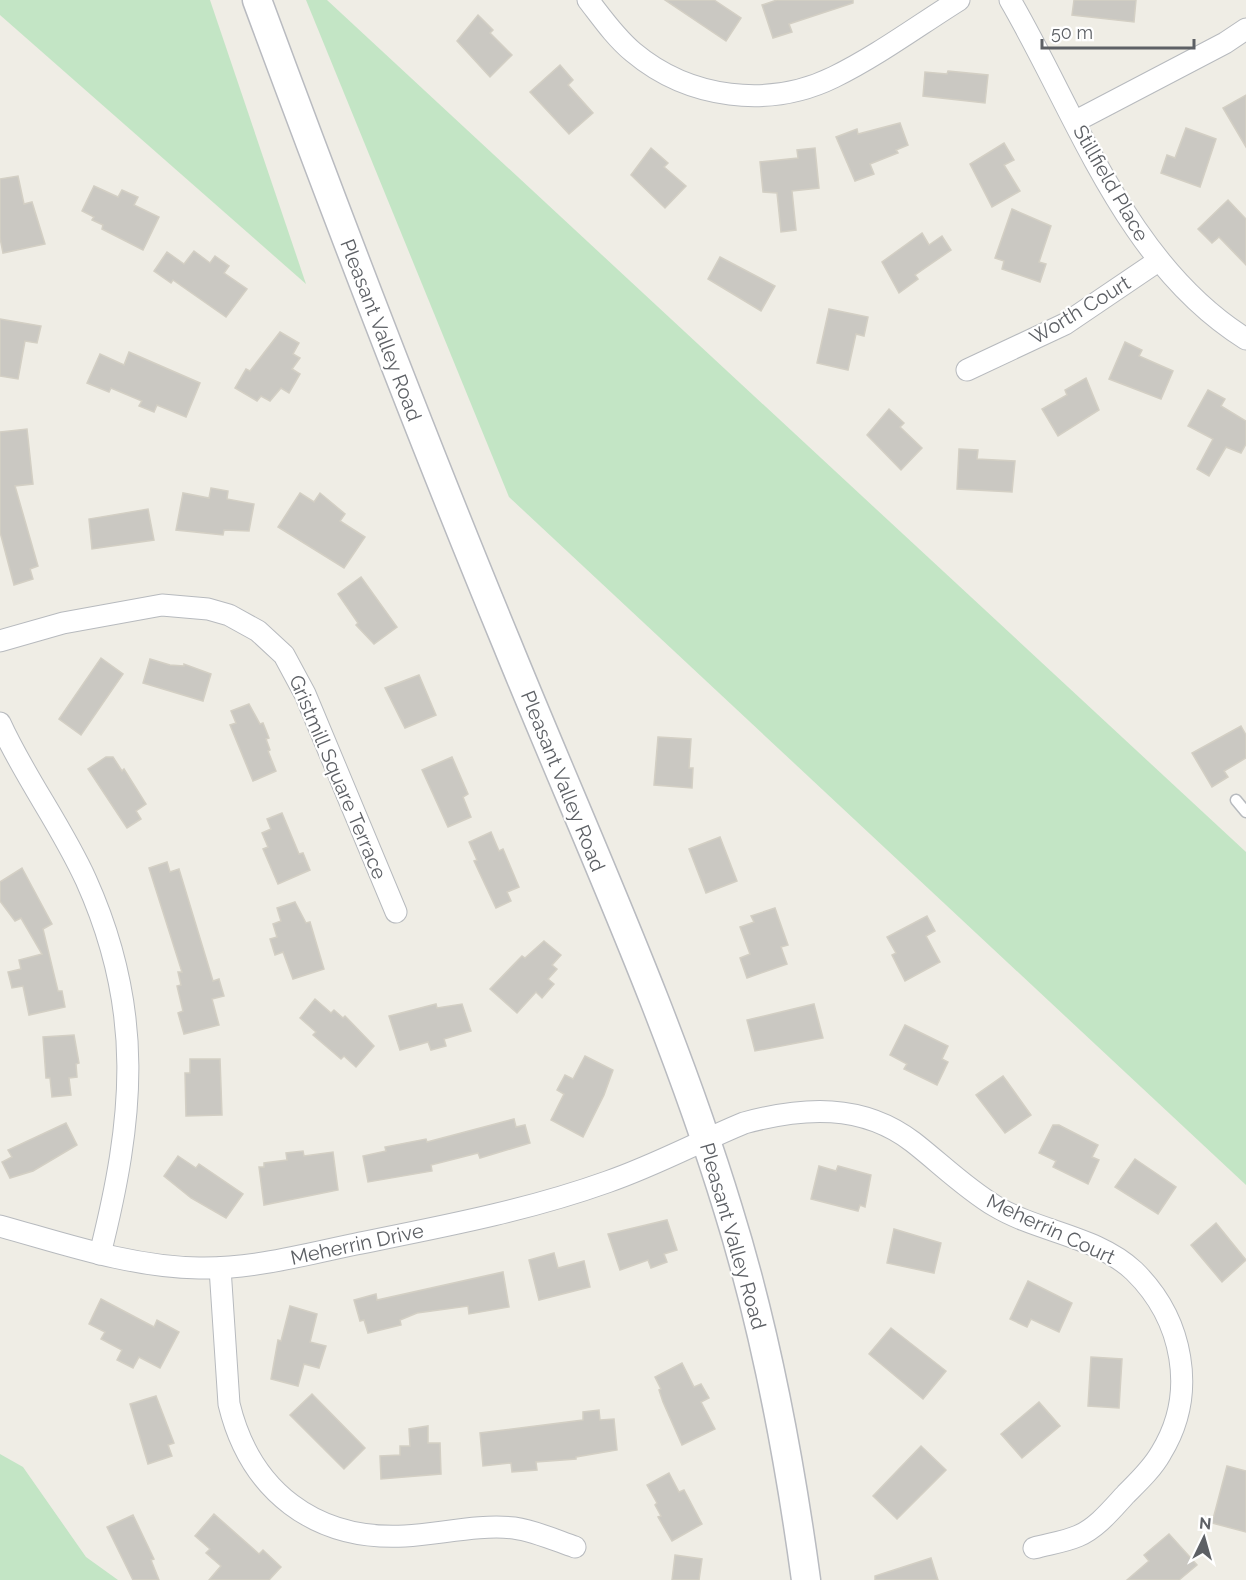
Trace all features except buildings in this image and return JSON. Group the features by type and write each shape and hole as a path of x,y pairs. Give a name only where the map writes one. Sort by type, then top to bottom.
{"main road":[{"name":"Pleasant Valley Road","path":"257,0 403,390 643,975 705,1140 729,1210 772,1375 786,1446 806,1580"}],"street":[{"path":"588,0 615,35 632,52 668,76 713,92 759,96 806,88 835,77 959,0"},
{"name":"Stillfield Place","path":"1010,0 1137,233 1158,261 1216,317 1246,339"},
{"path":"1076,121 1225,43 1246,29"},
{"name":"Worth Court","path":"967,370 1065,324 1158,261"},
{"name":"Gristmill Square Terrace","path":"0,640 63,623 162,605 208,609 229,615 258,631 284,655 305,694 396,912"},
{"path":"0,723 86,880 104,927 118,980 128,1048 128,1114 117,1188 100,1254"},
{"name":"Meherrin Court","path":"705,1140 744,1123 808,1110 845,1112 868,1118 911,1140 996,1207 1021,1220 1098,1248 1132,1269 1147,1284 1167,1314 1180,1351 1182,1380 1179,1411 1172,1431 1161,1454 1104,1517 1078,1536 1034,1548"},
{"name":"Meherrin Drive","path":"0,1226 100,1254 156,1265 220,1268 254,1265 528,1206 609,1181 705,1140"},
{"path":"220,1268 229,1404 233,1422 252,1464 285,1501 319,1522 359,1535 405,1536 512,1528 531,1531 575,1547"}],"lane":[{"path":"1236,800 1246,812"}],"green space":[{"path":"0,0 210,0 306,284 0,15"},
{"path":"306,0 327,0 1246,852 1246,1185 509,497"},
{"path":"0,1454 23,1467 86,1557 118,1580 0,1580"}]}
